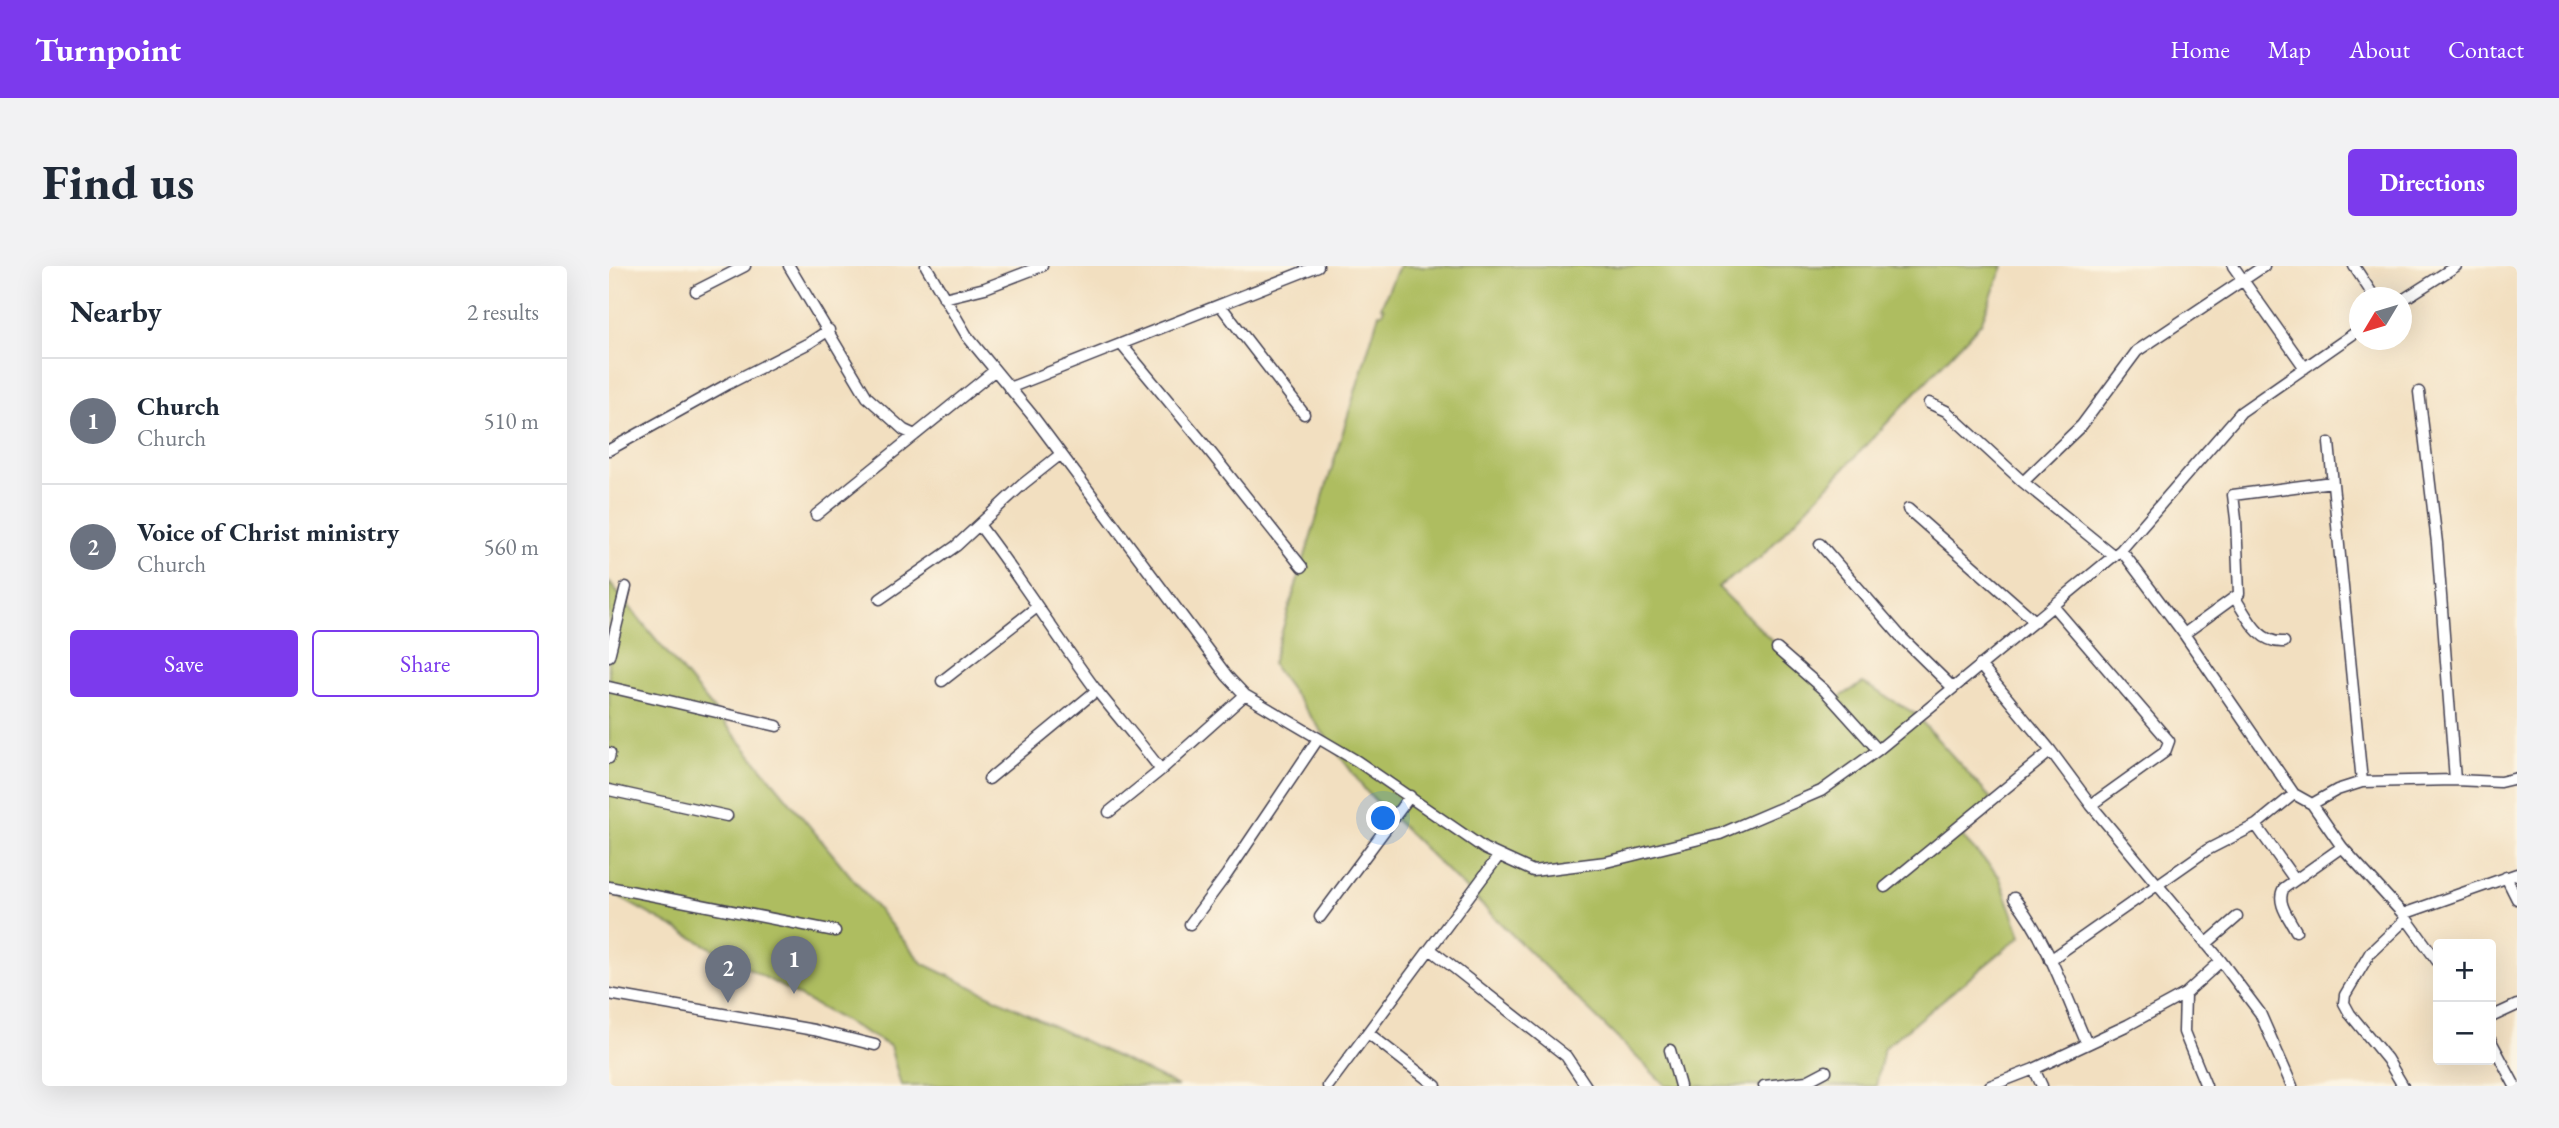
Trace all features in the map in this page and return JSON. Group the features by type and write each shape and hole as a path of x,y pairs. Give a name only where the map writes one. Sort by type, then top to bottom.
{"street":[{"path":"696,291 745,266"},
{"path":"789,266 867,397 904,430 915,435"},
{"path":"926,266 967,336 1061,454 1227,676 1245,695 1410,796 1498,857 1534,871 1606,862 1720,834 1821,792 1878,750 2117,553 2241,412 2349,338"},
{"path":"944,298 985,288 1042,266"},
{"path":"1009,388 1318,266"},
{"path":"2233,266 2305,368"},
{"path":"2023,482 2082,425 2137,351 2264,266"},
{"path":"2354,266 2368,287"},
{"path":"2412,295 2456,266"},
{"path":"1220,304 1304,414"},
{"path":"609,450 829,330"},
{"path":"1121,345 1302,568"},
{"path":"816,515 994,371"},
{"path":"2419,391 2437,543 2455,780"},
{"path":"1929,403 1946,411 2023,482 2117,553 2184,634 2294,794 2312,804 2342,847 2404,917 2433,955"},
{"path":"2329,443 2362,782"},
{"path":"880,599 956,546 1023,484 1061,454"},
{"path":"2184,634 2239,594 2233,495 2332,482"},
{"path":"1908,509 2035,621"},
{"path":"980,526 1014,570 1037,607 1097,690 1161,770"},
{"path":"1819,544 1902,638 1952,687"},
{"path":"609,656 626,587"},
{"path":"2235,598 2263,638 2274,643 2284,642"},
{"path":"2053,606 2169,741 2165,752 2091,805"},
{"path":"942,681 1037,607"},
{"path":"1777,649 1824,690 1878,750"},
{"path":"1980,665 2156,885 2221,961 2260,1013 2292,1086"},
{"path":"609,687 777,726"},
{"path":"989,779 1097,690"},
{"path":"1109,812 1245,695"},
{"path":"1190,924 1318,739"},
{"path":"1885,887 2050,751"},
{"path":"2312,804 2337,790 2362,782 2500,782 2517,778"},
{"path":"609,790 727,816"},
{"path":"2050,960 2207,850 2256,825 2294,794"},
{"path":"1320,917 1410,796"},
{"path":"2256,825 2295,880"},
{"path":"2297,931 2282,904 2281,894 2295,880 2342,847"},
{"path":"1328,1086 1498,857"},
{"path":"2403,1086 2387,1059 2344,1003 2345,995 2370,953 2404,917 2512,876 2517,899"},
{"path":"609,887 835,932"},
{"path":"2014,898 2042,940 2087,1044"},
{"path":"2206,943 2237,917"},
{"path":"1430,949 1566,1056 1585,1086"},
{"path":"1990,1086 2034,1069 2128,1025 2185,994 2221,961"},
{"path":"609,994 814,1030 875,1045"},
{"path":"2185,994 2184,1032 2206,1086"},
{"path":"2496,1015 2517,1005"},
{"path":"1368,1032 1437,1086"},
{"path":"1670,1050 1680,1086"},
{"path":"2496,1050 2515,1086"},
{"path":"2034,1069 2042,1086"},
{"path":"1764,1086 1807,1081 1826,1071"}],"green space":[{"path":"1399,266 2003,266 1981,323 1760,558 1718,587 1833,701 1863,683 1914,713 1994,802 1962,837 1999,876 2021,936 1884,1048 1876,1086 1666,1086 1366,791 1272,664 1379,313 1382,313 1384,308 1381,307"},
{"path":"609,582 922,963 1178,1086 901,1086 890,1046 609,892"}],"place":[{"name":"Church","path":"794,994"},
{"name":"Voice of Christ ministry","path":"728,1003"}]}
